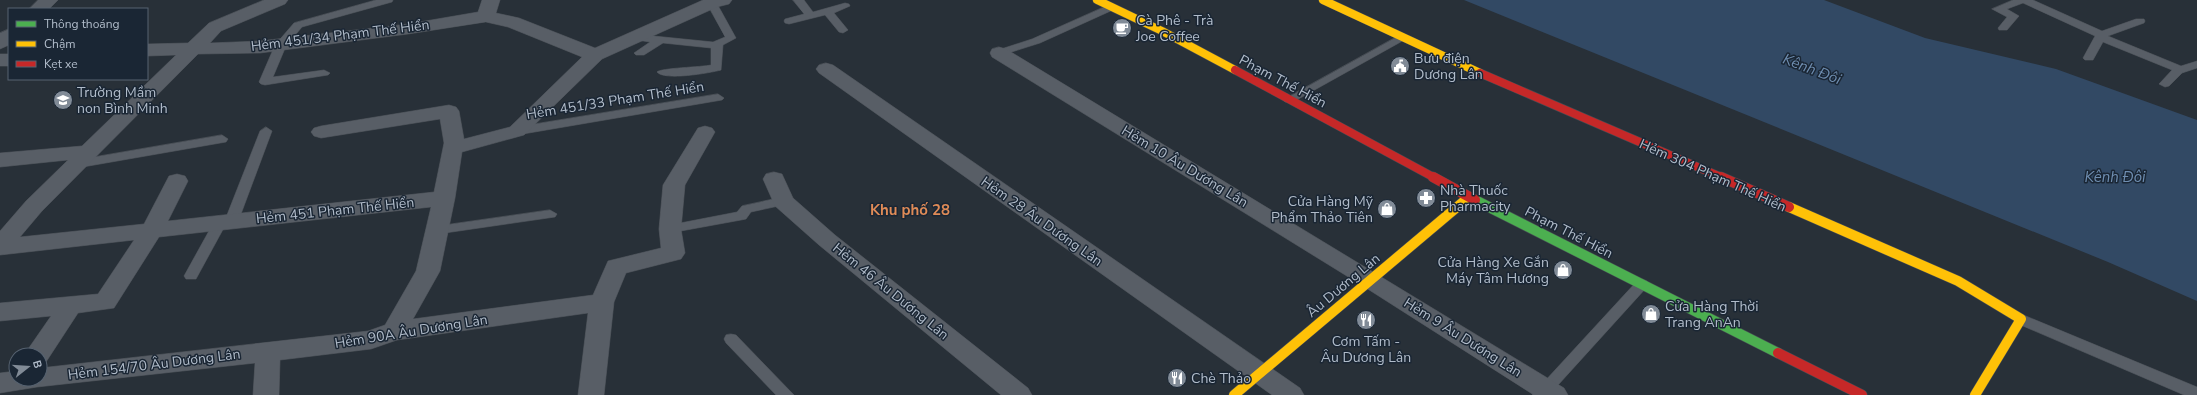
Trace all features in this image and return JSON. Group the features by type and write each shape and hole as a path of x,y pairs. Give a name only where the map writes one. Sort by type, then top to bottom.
{"street":[{"path":"39,8 49,0"},
{"path":"0,246 34,206 215,27 280,0"},
{"path":"486,17 491,0"},
{"name":"Phạm Thế Hiển","path":"1097,0 1162,31 1469,197 1862,395"},
{"name":"Hẻm 304 Phạm Thế Hiển","path":"1323,0 1491,78 1958,281 2021,319"},
{"path":"452,148 517,131 596,55 637,45 715,1"},
{"name":"Hẻm 451/34 Phạm Thế Hiển","path":"148,50 260,47 281,45 408,29 470,18 486,17 513,22 596,55"},
{"path":"0,43 8,36"},
{"name":"Hẻm 10 Âu Dương Lân","path":"999,53 1371,280"},
{"name":"Hẻm 28 Âu Dương Lân","path":"826,68 1259,374 1291,395"},
{"path":"321,132 449,111 454,143 438,230 428,271 394,330"},
{"path":"591,395 602,302 616,267 673,253 670,229 674,184 705,132"},
{"path":"0,160 84,158"},
{"name":"Hẻm 46 Âu Dương Lân","path":"774,179 783,201 1019,395"},
{"path":"0,312 105,302 152,230 177,181"},
{"name":"Âu Dương Lân","path":"1234,395 1469,197"},
{"name":"Hẻm 451 Phạm Thế Hiển","path":"0,246 225,223 444,198"},
{"name":"Hẻm 9 Âu Dương Lân","path":"1371,280 1547,393"},
{"name":"Hẻm 90A Âu Dương Lân","path":"268,351 371,340 394,330 602,302"},
{"path":"42,347 71,305"},
{"path":"1975,395 2021,319"},
{"path":"266,395 268,351"},
{"name":"Hẻm 154/70 Âu Dương Lân","path":"48,377 268,351"}],"lane":[{"path":"324,74 265,82 281,45 298,25 388,0"},
{"path":"798,0 811,16"},
{"path":"2002,28 2014,16 1997,9 2023,0 2101,36 2181,70"},
{"path":"637,45 662,40 717,44 731,38 715,1"},
{"path":"789,21 846,6"},
{"path":"999,53 1036,41 1111,7"},
{"path":"827,11 843,30"},
{"path":"2089,58 2101,36 2140,21"},
{"path":"1289,100 1402,36"},
{"path":"637,45 662,40"},
{"path":"663,72 689,72 718,68 717,44"},
{"path":"2165,84 2181,70 2197,64"},
{"name":"Hẻm 451/33 Phạm Thế Hiển","path":"517,131 718,98"},
{"path":"191,276 225,223 266,131"},
{"path":"84,158 222,139"},
{"path":"670,229 742,216 747,209 783,201"},
{"path":"438,230 550,214"},
{"path":"1547,393 1642,284"},
{"name":"Hẻm 304 Phạm Thế Hiển","path":"2021,319 2197,394"},
{"path":"731,339 786,395"}],"water":[{"name":"Kênh Đôi","path":"1464,0 1824,0 1925,38 2056,69 2197,120 2197,301 2108,262"}],"traffic: fast":[{"path":"1475,200 1778,353"}],"traffic: slow":[{"path":"1097,0 1162,31 1235,70"},
{"path":"1323,0 1480,73"},
{"path":"1234,395 1469,197"},
{"path":"1789,207 1958,281 2021,319 1975,395"}],"traffic: jam":[{"path":"1235,70 1475,200"},
{"path":"1480,73 1789,207"},
{"path":"1778,353 1862,395"}],"place":[{"name":"Cà Phê - Trà Joe Coffee","path":"1122,28"},
{"name":"Bưu điện Dương Lân","path":"1400,66"},
{"name":"Trường Mầm non Bình Minh","path":"63,100"},
{"name":"Nhà Thuốc Pharmacity","path":"1426,198"},
{"name":"Cửa Hàng Mỹ Phẩm Thảo Tiên","path":"1387,209"},
{"name":"Cửa Hàng Xe Gắn Máy Tâm Hương","path":"1563,270"},
{"name":"Cửa Hàng Thời Trang AnAn","path":"1651,314"},
{"name":"Cơm Tấm - Âu Dương Lân","path":"1366,320"},
{"name":"Chè Thảo","path":"1177,378"}],"district":[{"name":"Khu phố 28","path":"910,210"}]}
